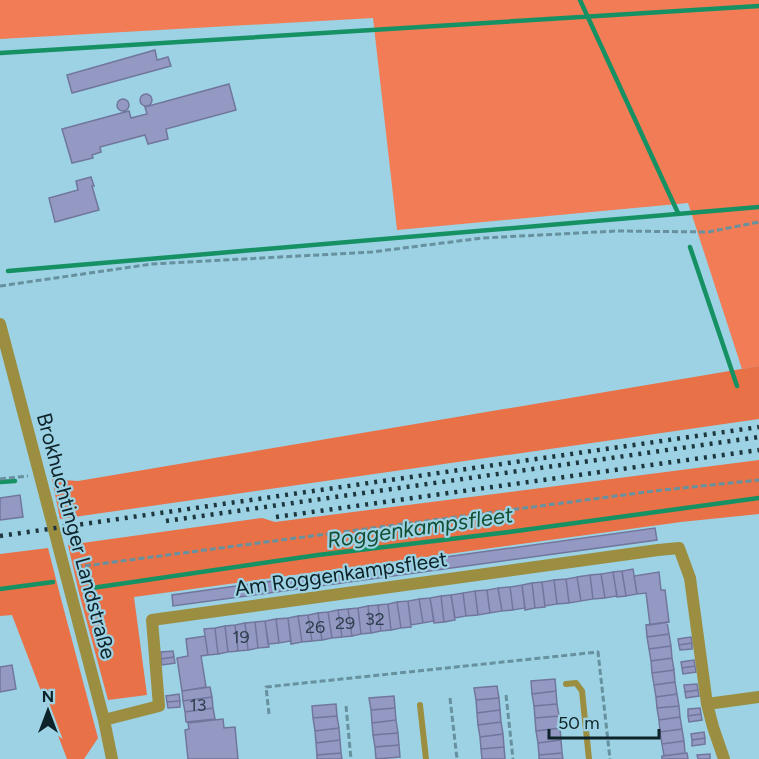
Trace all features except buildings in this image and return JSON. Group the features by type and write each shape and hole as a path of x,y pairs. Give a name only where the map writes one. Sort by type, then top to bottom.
{"street":[{"name":"Brokhuchtinger Landstraße","path":"0,324 104,720 112,759"},
{"name":"Am Roggenkampsfleet","path":"104,720 159,706 152,620 678,548 690,578 707,704"},
{"path":"724,759 707,704 759,697"}],"lane":[{"path":"566,684 576,683 582,691 589,759"},
{"path":"420,705 426,759"}],"path":[{"path":"0,286 152,264 372,252 483,238 617,231 708,232 759,222"},
{"path":"0,479 39,475"},
{"path":"63,568 759,480"},
{"path":"269,714 266,687 598,652 610,759"},
{"path":"506,694 513,759"},
{"path":"450,698 456,759"},
{"path":"346,706 351,759"}],"shaded area":[{"path":"0,0 759,0 759,366 742,369 688,203 397,230 373,18 0,39"},
{"path":"759,366 759,419 60,519 52,479 78,481"},
{"path":"759,460 759,514 681,522 134,597 147,695 108,700 68,545 262,518 275,522"},
{"path":"48,548 98,738 84,759 67,759 12,615 0,616 0,554"}],"waterway":[{"path":"580,0 678,213"},
{"path":"0,53 759,6"},
{"path":"8,271 759,207"},
{"path":"690,247 737,386"},
{"path":"0,482 15,481"},
{"name":"Roggenkampsfleet","path":"85,589 318,555 759,498"},
{"name":"Roggenkampsfleet","path":"0,589 53,582"}],"railway":[{"path":"0,536 759,427"},
{"path":"166,521 759,437"},
{"path":"276,517 759,450"}]}
